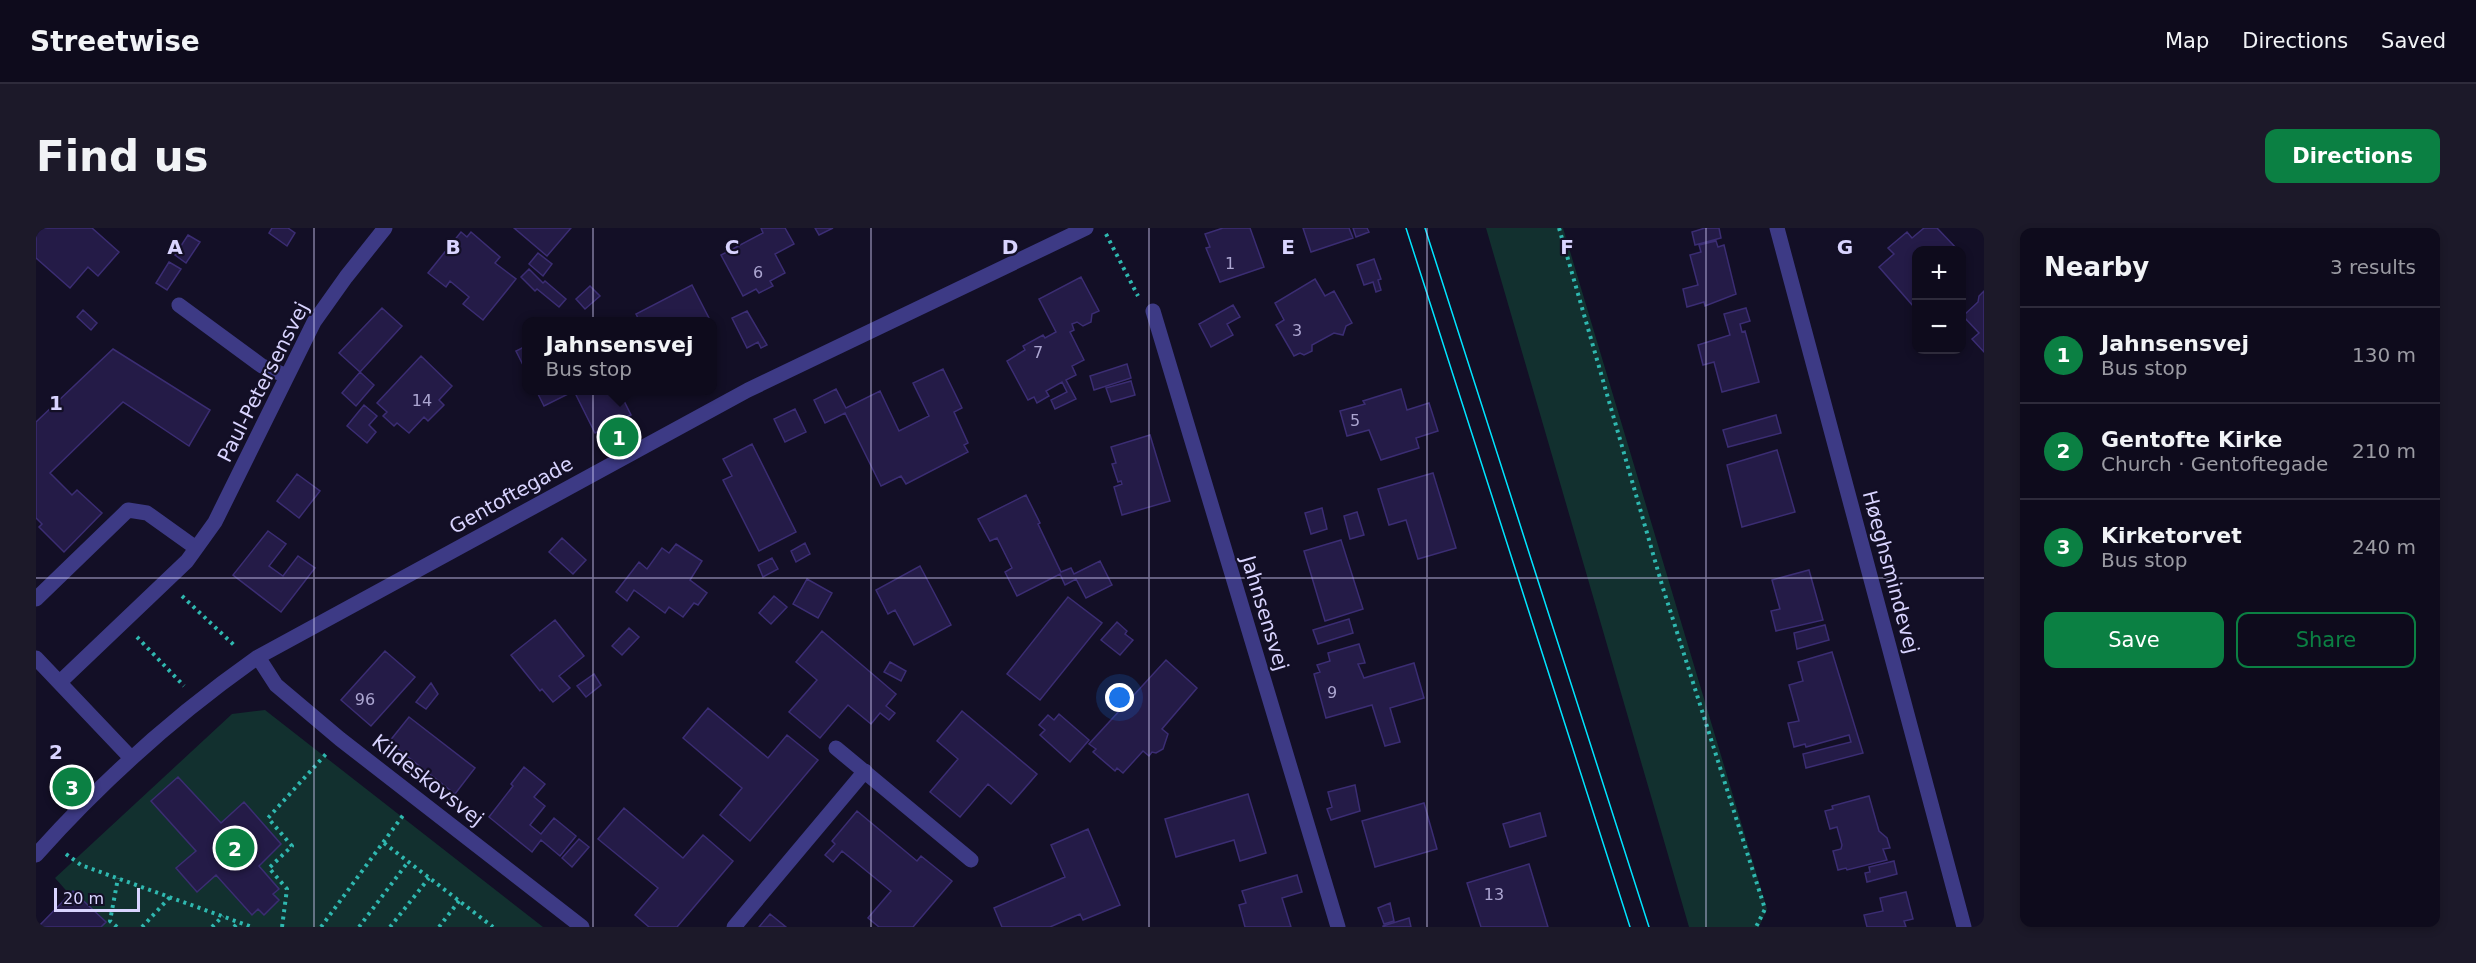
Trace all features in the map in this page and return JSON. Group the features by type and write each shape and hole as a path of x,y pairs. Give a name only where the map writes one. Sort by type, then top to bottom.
{"street":[{"name":"Paul-Petersensvej","path":"60,682 166,581 216,522 314,322 345,277 385,228"},
{"name":"Gentoftegade","path":"36,855 131,758 198,701 255,659 748,390 1086,228"},
{"name":"Høeghsmindevej","path":"1777,228 1964,927"},
{"path":"179,305 262,366 288,376"},
{"name":"Jahnsensvej","path":"1153,310 1338,927"},
{"path":"36,599 128,510 147,513 191,554"},
{"path":"36,658 131,758"},
{"name":"Kildeskovsvej","path":"255,659 276,685 340,738 582,927"},
{"path":"837,748 971,860"},
{"path":"734,927 865,771"}],"path":[{"path":"1103,228 1136,294 1153,310"},
{"path":"1558,228 1662,585 1765,909 1756,927"},
{"path":"166,581 255,659"},
{"path":"122,622 198,701"},
{"path":"282,927 286,889 269,868 292,846 268,818 340,738"},
{"path":"321,927 417,797"},
{"path":"49,841 81,865 252,927"},
{"path":"384,843 493,927"},
{"path":"358,927 408,862"},
{"path":"117,927 110,921 118,878"},
{"path":"390,927 429,878"},
{"path":"142,927 171,897"},
{"path":"439,927 459,901"},
{"path":"212,927 223,916"},
{"path":"234,927 239,922"}],"green space":[{"path":"1486,228 1563,228 1767,909 1759,927 1689,927"},
{"path":"265,710 543,927 41,927 72,897 55,878 232,714"}],"building":[{"path":"36,228 92,228 119,252 98,276 88,267 70,288 36,258"},
{"path":"272,228 288,228 295,233 287,246 269,233"},
{"path":"514,228 571,228 547,256"},
{"path":"761,228 785,228 794,244 775,254 785,273 770,281 773,286 759,293 756,289 743,296 721,255 763,233"},
{"path":"815,228 833,228 819,235"},
{"path":"1223,228 1250,228 1264,267 1220,282 1206,248 1210,247 1205,234"},
{"path":"1303,228 1349,228 1353,238 1311,252"},
{"path":"1353,228 1367,228 1369,232 1356,237"},
{"path":"1705,228 1719,228 1721,238 1695,245 1692,232"},
{"path":"1924,228 1937,228 1954,246 1912,246 1912,305 1879,267 1894,254 1888,248 1907,232 1912,238"},
{"path":"461,232 467,237 471,232 500,257 495,263 516,279 483,320 463,304 469,297 450,281 446,287 428,273"},
{"path":"188,235 200,242 186,263 175,255"},
{"path":"1716,241 1718,247 1724,245 1736,294 1705,306 1704,302 1687,307 1683,289 1698,285 1690,255 1701,252 1699,245"},
{"path":"538,253 552,264 543,276 529,264"},
{"path":"1374,259 1381,279 1378,280 1381,290 1376,292 1373,282 1364,285 1357,265"},
{"path":"169,262 181,269 167,290 156,283"},
{"path":"529,269 543,283 545,281 566,299 559,307 537,289 535,291 521,277"},
{"path":"1081,277 1099,311 1092,314 1091,322 1083,326 1077,322 1072,324 1074,330 1070,332 1084,360 1072,366 1076,375 1066,380 1076,399 1055,409 1051,400 1067,392 1062,382 1046,391 1049,396 1037,403 1034,397 1028,400 1007,361 1025,350 1023,346 1043,335 1045,338 1056,332 1039,299"},
{"path":"1315,279 1325,296 1334,291 1352,323 1346,326 1343,335 1334,333 1312,345 1312,351 1294,356 1276,325 1284,320 1275,303"},
{"path":"692,285 708,317 638,317 636,314"},
{"path":"590,286 600,296 585,309 576,299"},
{"path":"1984,291 1984,352 1972,339 1979,333 1966,319 1966,313 1978,302 1979,296"},
{"path":"1233,305 1240,317 1227,324 1233,335 1211,347 1199,324"},
{"path":"382,308 402,326 360,372 339,353"},
{"path":"1746,308 1750,321 1740,324 1742,332 1745,331 1759,382 1722,392 1714,362 1703,365 1698,345 1730,335 1724,314"},
{"path":"83,310 97,323 91,330 77,317"},
{"path":"747,311 767,345 761,348 758,342 747,348 732,318"},
{"path":"522,348 522,363 516,351"},
{"path":"113,349 210,410 189,446 123,402 50,473 72,495 77,490 102,513 64,552 39,527 42,524 36,518 36,422"},
{"path":"421,356 452,386 439,400 444,405 428,421 424,417 409,433 397,423 394,426 383,416 387,412 377,403"},
{"path":"1127,364 1131,378 1094,390 1090,376"},
{"path":"943,369 962,408 954,412 968,443 964,445 968,452 906,484 901,476 881,486 845,413 825,423 814,400 836,389 846,408 880,391 899,431 929,416 913,383"},
{"path":"360,372 374,385 356,406 342,393"},
{"path":"1131,381 1135,395 1111,402 1106,388"},
{"path":"1401,389 1407,410 1429,403 1438,431 1416,438 1419,448 1381,460 1369,430 1347,436 1340,411 1365,404 1363,401"},
{"path":"538,395 566,395 544,406"},
{"path":"576,395 621,395 631,415 595,433"},
{"path":"364,405 377,416 369,425 376,432 367,443 347,426"},
{"path":"795,409 806,432 785,442 774,419"},
{"path":"1776,415 1781,433 1728,447 1723,430"},
{"path":"1150,435 1170,501 1122,515 1114,487 1122,484 1121,481 1118,482 1112,464 1116,463 1111,447"},
{"path":"752,444 796,532 759,551 723,480 732,476 723,459"},
{"path":"1777,450 1795,512 1742,527 1727,465"},
{"path":"1433,473 1456,548 1418,559 1406,520 1389,525 1378,489"},
{"path":"297,474 320,491 299,518 277,501"},
{"path":"1026,495 1061,572 1071,568 1074,574 1100,561 1112,585 1086,598 1076,579 1065,585 1060,574 1017,596 1005,572 1012,568 997,538 990,541 978,519"},
{"path":"1322,508 1327,529 1311,534 1305,513"},
{"path":"1357,512 1364,535 1350,539 1344,516"},
{"path":"268,531 286,544 269,566 283,576 298,556 315,568 281,612 233,575"},
{"path":"562,538 586,560 573,574 549,552"},
{"path":"1341,540 1363,609 1325,621 1304,551"},
{"path":"805,543 810,554 796,562 791,551"},
{"path":"676,544 702,561 690,580 707,593 698,605 694,603 683,617 669,607 665,613 634,590 627,601 616,592 639,562 647,569 662,548 669,553"},
{"path":"772,558 778,569 763,577 758,565"},
{"path":"920,566 951,625 914,645 895,610 888,614 876,590"},
{"path":"1809,570 1823,620 1776,631 1771,611 1780,609 1772,580"},
{"path":"807,579 832,593 818,618 793,604"},
{"path":"774,596 787,607 771,624 759,613"},
{"path":"1068,597 1102,623 1040,700 1007,674"},
{"path":"1349,619 1353,633 1318,644 1313,630"},
{"path":"555,620 584,656 559,676 570,688 553,702 542,689 540,691 511,655"},
{"path":"1117,622 1127,631 1125,634 1133,640 1120,655 1101,640"},
{"path":"1825,625 1829,640 1797,649 1794,633"},
{"path":"629,628 639,637 622,655 612,646"},
{"path":"822,631 896,694 886,706 895,713 889,720 880,713 871,724 848,705 820,738 789,712 817,680 796,662"},
{"path":"1359,644 1365,663 1358,664 1364,678 1414,663 1424,698 1390,708 1400,742 1385,746 1372,705 1326,718 1314,674 1320,672 1317,665 1330,661 1328,653"},
{"path":"385,651 415,677 371,726 341,700"},
{"path":"1832,652 1863,753 1806,768 1803,754 1851,742 1849,735 1806,747 1805,744 1794,747 1788,723 1799,721 1789,685 1803,681 1798,662"},
{"path":"1166,660 1197,688 1162,729 1168,734 1163,749 1156,753 1152,752 1149,756 1143,751 1123,773 1117,768 1115,771 1093,752 1096,749 1089,744"},
{"path":"890,662 906,671 901,681 884,672"},
{"path":"594,674 601,685 586,697 577,686"},
{"path":"431,683 438,694 426,709 416,702"},
{"path":"708,708 768,758 787,735 818,760 750,841 720,815 742,788 683,738"},
{"path":"962,711 1037,774 1011,804 988,784 960,817 930,792 958,759 937,741"},
{"path":"1059,714 1089,740 1070,762 1040,735 1045,730 1039,725 1048,715 1054,720"},
{"path":"409,717 475,768 455,794 389,742"},
{"path":"524,767 545,784 534,797 545,806 530,825 541,834 554,818 576,836 560,856 541,840 532,852 489,817 513,786 511,784"},
{"path":"178,777 221,823 244,802 281,844 259,866 279,889 273,894 279,900 264,915 258,909 252,915 216,875 197,892 176,868 196,851 151,801"},
{"path":"1355,785 1360,811 1331,820 1327,809 1332,807 1328,792"},
{"path":"1248,794 1266,853 1240,861 1234,840 1176,857 1165,819"},
{"path":"1869,796 1879,831 1887,838 1890,848 1883,849 1887,860 1838,870 1833,851 1841,849 1842,845 1837,827 1830,829 1825,811 1833,809 1832,806"},
{"path":"1424,803 1437,849 1375,867 1362,821"},
{"path":"624,808 683,858 703,835 733,861 677,927 649,927 635,915 658,888 598,839"},
{"path":"857,811 917,861 921,856 952,881 913,927 879,927 868,918 891,891 842,851 833,862 825,855 835,844 832,841"},
{"path":"1540,813 1546,836 1510,847 1503,824"},
{"path":"1088,829 1120,905 1083,920 1080,914 1050,927 1002,927 994,908 1065,877 1051,845"},
{"path":"579,839 589,847 572,867 562,858"},
{"path":"1894,861 1897,874 1867,882 1865,873 1870,872 1869,867"},
{"path":"1529,864 1548,927 1481,927 1467,883"},
{"path":"1297,875 1302,892 1282,898 1291,927 1245,927 1239,905 1246,903 1242,891"},
{"path":"73,891 106,922 101,927 38,927"},
{"path":"1906,892 1913,919 1904,921 1906,927 1867,927 1864,915 1883,911 1880,898"},
{"path":"1390,903 1394,921 1384,924 1378,908"},
{"path":"770,914 786,927 759,927"},
{"path":"1409,918 1411,927 1383,927 1383,926"}],"tram line":[{"path":"1406,228 1630,927"},
{"path":"1425,228 1649,927"}],"place":[{"name":"Jahnsensvej","path":"619,437"},
{"name":"Kirketorvet","path":"72,787"},
{"name":"Gentofte Kirke","path":"235,848"}]}
